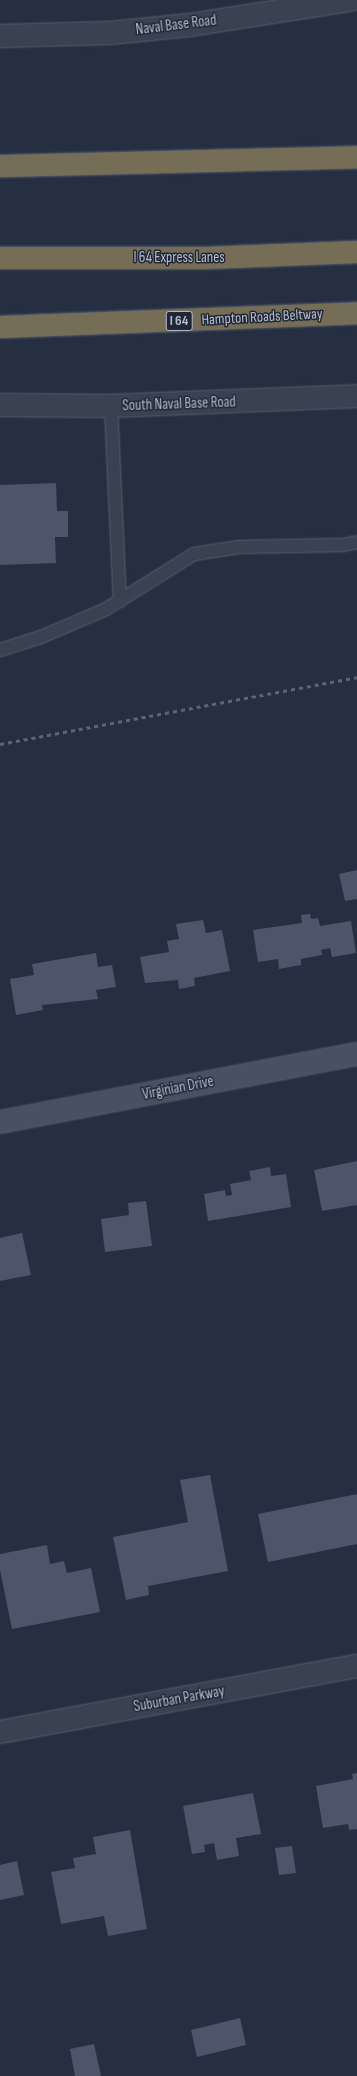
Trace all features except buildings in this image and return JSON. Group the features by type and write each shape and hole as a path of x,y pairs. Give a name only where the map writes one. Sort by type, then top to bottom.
{"highway":[{"path":"0,166 357,157"},
{"name":"I 64 Express Lanes","path":"0,258 206,258 357,252"},
{"name":"Hampton Roads Beltway","path":"0,327 357,313"}],"street":[{"name":"Naval Base Road","path":"0,36 110,32 190,25 350,0"},
{"name":"South Naval Base Road","path":"0,405 111,406 357,396"},
{"name":"Virginian Drive","path":"0,1122 357,1054"},
{"name":"Suburban Parkway","path":"0,1732 357,1666"}],"lane":[{"path":"111,406 120,601"},
{"path":"0,650 42,638 106,609 194,554 239,548 343,545 357,542"}],"railway":[{"path":"0,744 357,677"}]}
